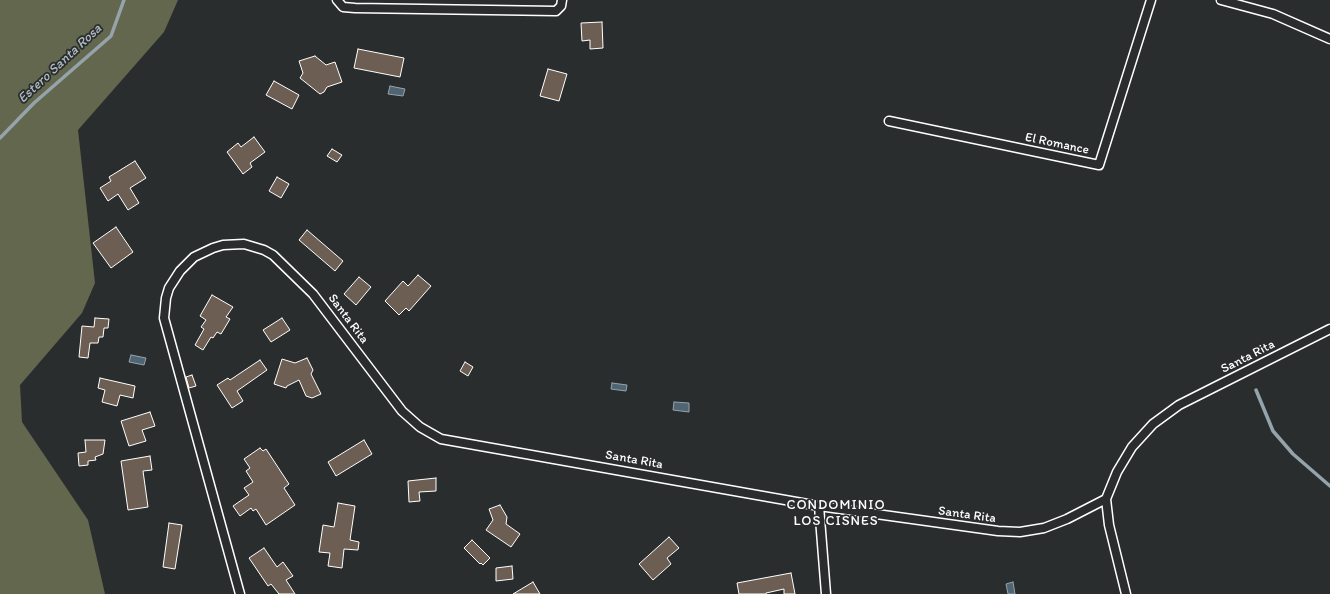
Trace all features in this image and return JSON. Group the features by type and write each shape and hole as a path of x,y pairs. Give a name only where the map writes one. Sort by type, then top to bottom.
{"street":[{"path":"337,0 343,7 355,8 556,11 561,6 562,0"},
{"name":"El Romance","path":"889,120 1100,164 1151,0"},
{"path":"1221,0 1273,14 1330,39"},
{"name":"Santa Rita","path":"240,594 164,318 166,298 169,288 186,263 198,254 223,245 244,244 274,254 313,294 402,411 420,427 441,439 819,506 990,530 1020,532 1044,528 1056,524 1106,499"},
{"name":"Santa Rita","path":"1126,594 1109,525 1106,499 1117,472 1132,448 1148,430 1178,405 1330,329"},
{"path":"819,506 826,594"}],"green space":[{"path":"0,0 178,0 164,32 78,130 95,283 82,313 20,385 22,422 88,520 105,594 0,594"}],"water":[{"path":"390,86 405,89 403,96 388,94"},
{"path":"131,355 146,358 144,365 129,362"},
{"path":"612,383 627,385 626,391 611,389"},
{"path":"674,402 689,403 689,412 673,410"},
{"path":"1013,582 1015,594 1008,594 1006,584"}],"building":[{"path":"602,22 603,48 590,49 590,40 582,41 581,23"},
{"path":"358,49 404,58 400,77 354,68"},
{"path":"315,56 326,65 335,62 342,82 327,87 324,92 320,94 300,78 303,73 299,61"},
{"path":"548,69 567,74 559,101 540,96"},
{"path":"274,81 299,95 292,109 266,95"},
{"path":"254,137 265,152 250,163 252,167 243,174 227,152 238,143 241,147"},
{"path":"332,149 342,155 337,162 327,156"},
{"path":"135,161 146,178 130,188 139,203 128,210 118,194 108,201 100,188 111,181 109,177"},
{"path":"277,177 289,184 281,198 269,191"},
{"path":"116,227 133,252 111,268 93,243"},
{"path":"307,230 343,261 335,271 299,240"},
{"path":"418,275 431,286 409,311 406,308 399,315 385,301 403,281 408,286"},
{"path":"359,277 371,287 356,305 344,294"},
{"path":"212,295 233,307 226,317 230,319 221,334 217,332 213,338 211,337 203,350 195,345 204,329 201,327 206,320 200,316"},
{"path":"95,318 109,319 108,328 104,328 103,337 99,337 98,343 90,343 88,358 79,357 82,326 94,327"},
{"path":"282,318 290,330 271,342 263,330"},
{"path":"307,358 313,370 311,374 321,394 312,398 306,396 299,380 286,388 274,384 282,359 295,363"},
{"path":"260,360 267,370 237,391 243,401 232,408 217,385 228,378 230,380"},
{"path":"465,362 473,367 468,376 460,371"},
{"path":"192,375 196,386 189,388 186,377"},
{"path":"100,378 135,386 133,398 120,395 117,406 102,402 105,390 98,388"},
{"path":"150,412 155,426 142,430 146,441 129,446 121,421"},
{"path":"85,440 105,440 103,454 95,457 96,460 88,461 88,465 79,466 78,453 86,452"},
{"path":"364,440 372,454 336,476 328,462"},
{"path":"260,448 263,451 266,449 289,484 284,488 295,505 266,525 256,509 253,511 251,508 240,516 233,506 249,495 244,488 253,482 246,471 250,468 244,459"},
{"path":"150,456 152,470 143,471 148,507 128,510 121,461"},
{"path":"436,478 436,491 419,492 420,501 409,502 408,481"},
{"path":"338,503 355,506 350,540 359,542 358,550 344,549 342,568 328,566 330,553 319,552 323,525 334,527"},
{"path":"500,505 507,517 506,524 520,534 511,547 486,530 493,520 489,509"},
{"path":"169,523 182,525 175,569 163,567"},
{"path":"669,537 679,548 667,558 671,564 653,580 639,564"},
{"path":"472,540 490,558 483,565 481,563 480,564 464,548"},
{"path":"264,548 277,567 283,562 293,576 286,580 295,594 279,594 271,584 268,586 249,558"},
{"path":"512,566 513,579 496,581 496,568"},
{"path":"791,573 795,594 784,594 784,589 766,594 739,594 737,583"},
{"path":"533,582 540,594 513,594"}],"waterway":[{"name":"Estero Santa Rosa","path":"0,138 34,103 111,36 124,0"},
{"path":"1256,390 1273,431 1293,454 1330,486"}],"district":[{"name":"CONDOMINIO LOS CISNES","path":"836,514"}]}
